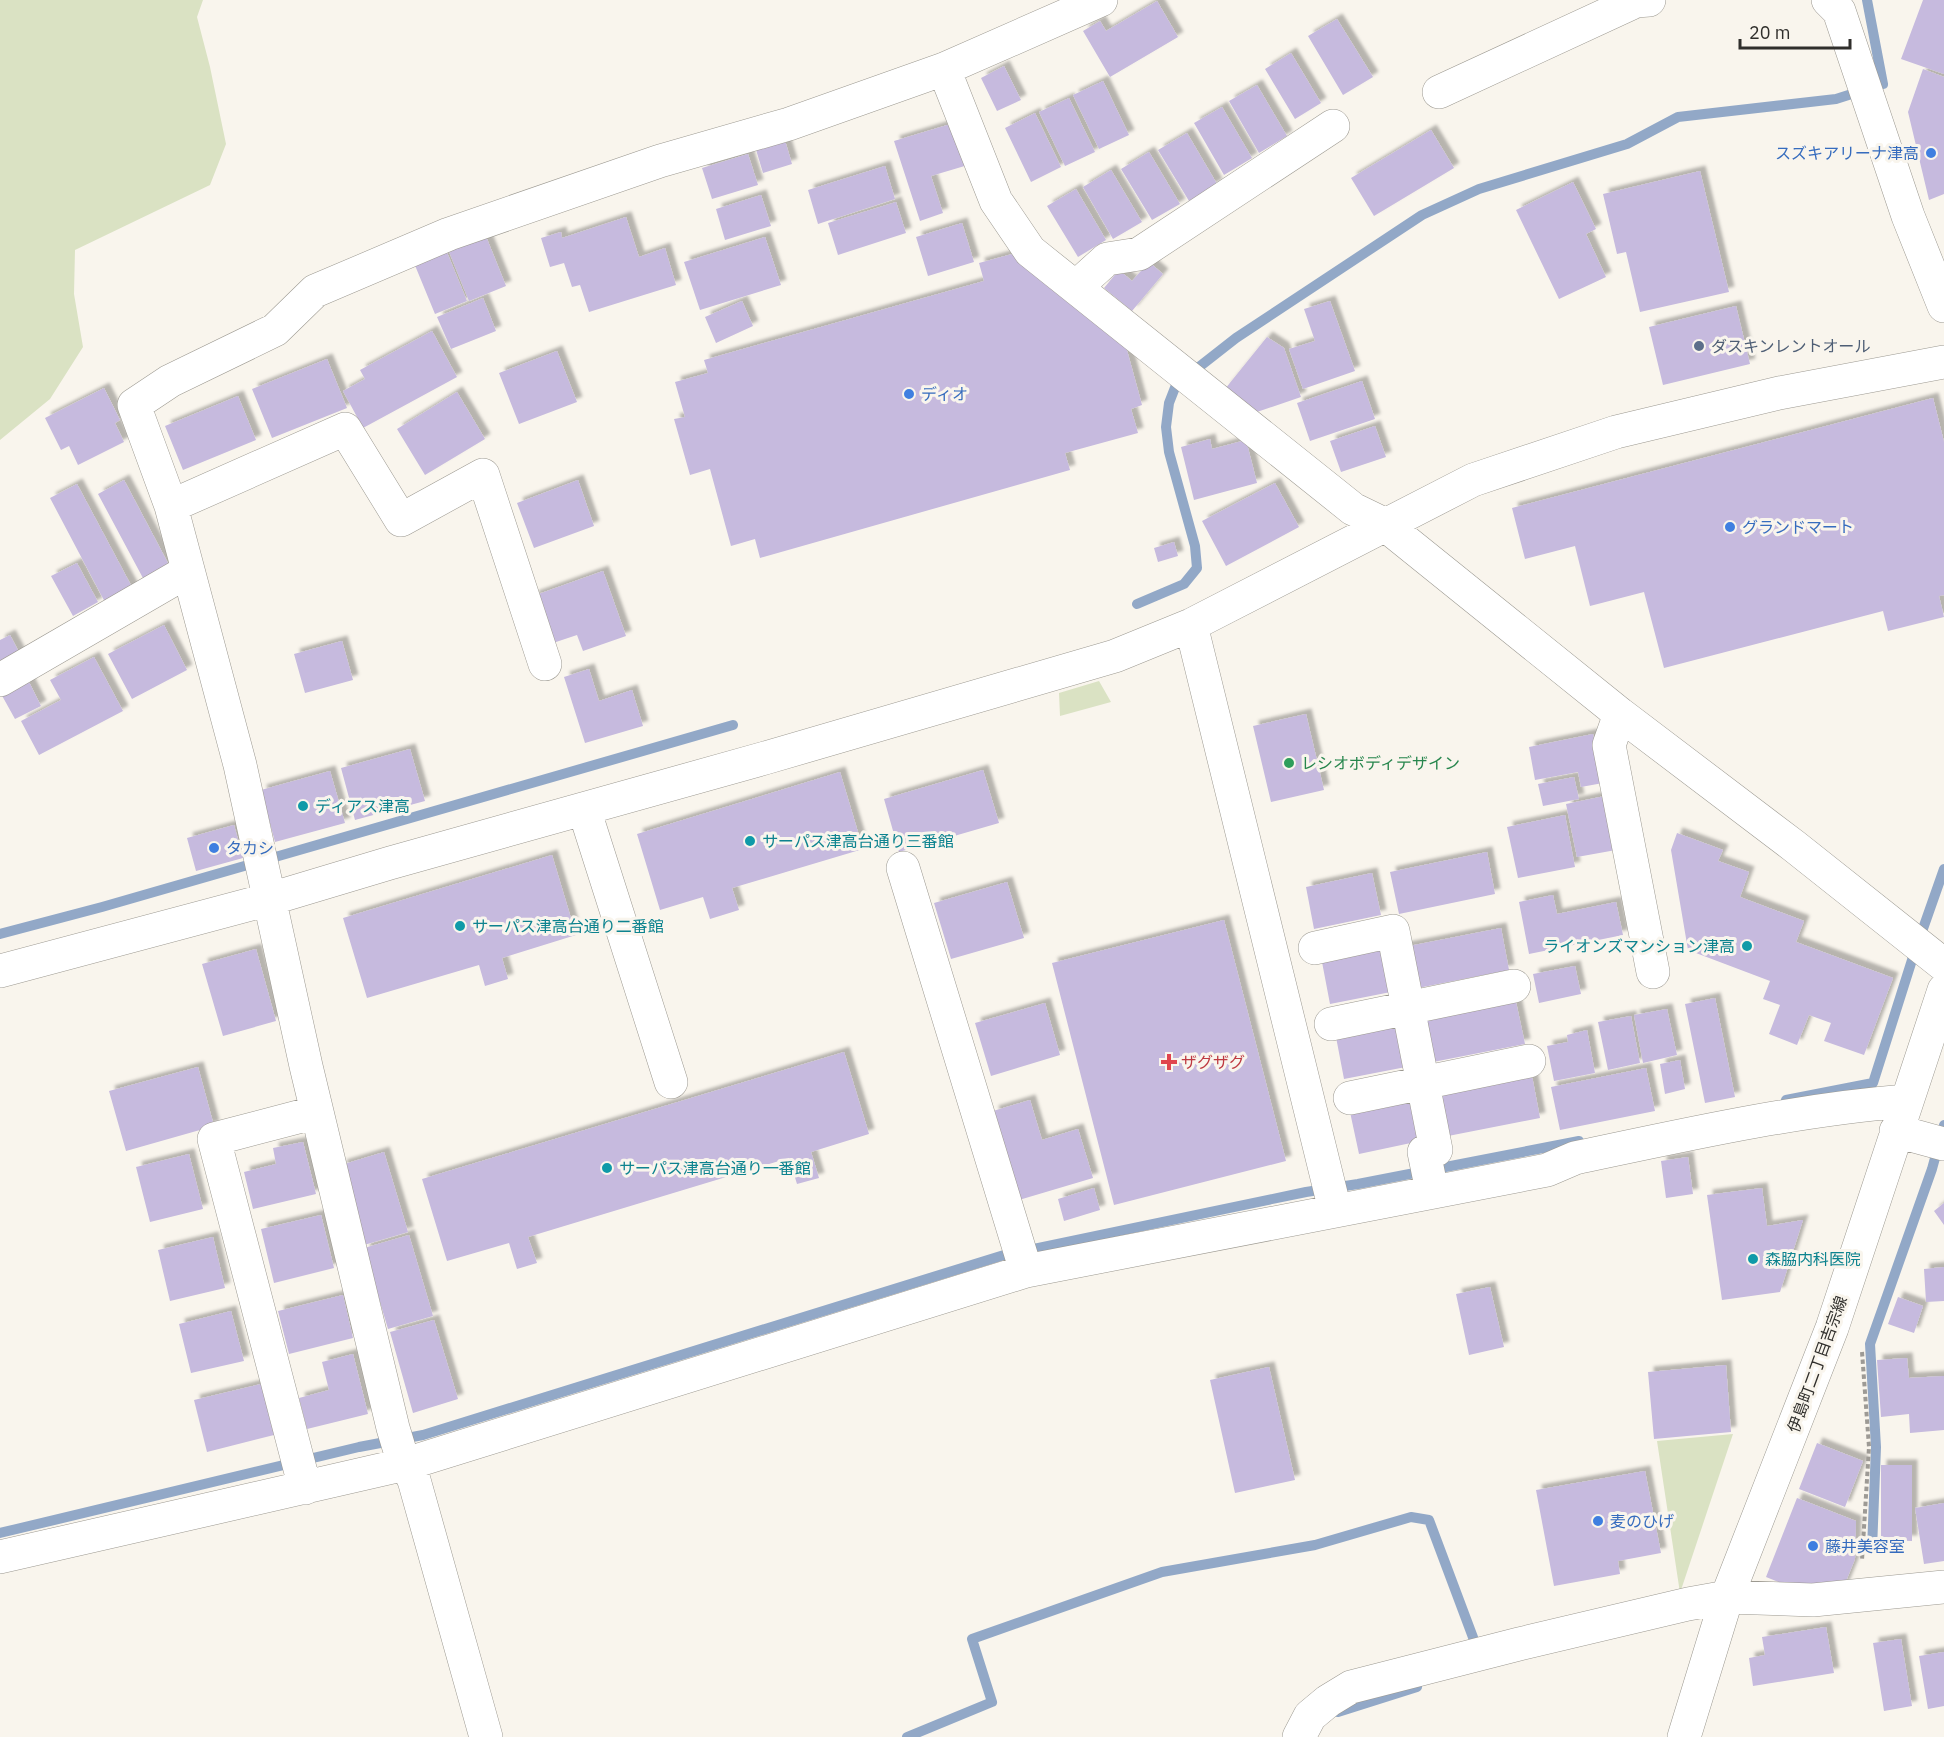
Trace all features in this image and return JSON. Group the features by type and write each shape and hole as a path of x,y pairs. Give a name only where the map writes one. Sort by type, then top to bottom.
{"street":[{"path":"486,1737 414,1480 400,1448 317,1112 240,765 171,506 134,405 170,381 275,330 315,291 449,234 660,161 789,123 945,69 1101,0"},
{"path":"1439,92 1599,8 1649,0"},
{"path":"1828,0 1839,11 1908,216 1944,306"},
{"path":"945,69 996,201 1030,251 1353,509 1384,524 1620,714 1926,950"},
{"path":"1076,287 1107,259 1139,254 1333,126"},
{"path":"0,971 270,899 1105,659 1191,625 1473,480 1616,432 1779,393 1944,362"},
{"path":"171,506 345,429 401,520 483,475 545,664"},
{"path":"0,680 188,571"},
{"path":"1191,625 1332,1196"},
{"path":"1620,714 1609,745 1653,972"},
{"path":"584,809 670,1082"},
{"path":"903,868 1022,1258"},
{"path":"1314,948 1393,931 1436,1150 1424,1152 1429,1177"},
{"path":"1331,1024 1514,986"},
{"name":"伊島町二丁目吉宗線","path":"1684,1737 1728,1597 1832,1328 1883,1110 1944,990"},
{"path":"1350,1098 1529,1061"},
{"path":"0,1557 300,1471 400,1448 1022,1258 1429,1177 1547,1170 1575,1158 1766,1119 1883,1110 1937,1143"},
{"path":"300,1471 214,1139 317,1112"},
{"path":"1299,1737 1310,1716 1328,1701 1351,1688 1519,1644 1688,1604 1728,1597 1813,1600 1944,1587"}],"path":[{"path":"1832,1328 1861,1342 1869,1447 1859,1596"}],"green space":[{"path":"0,0 203,0 197,17 226,144 210,185 75,250 74,294 83,347 50,399 0,440"},
{"path":"1099,681 1111,702 1060,716 1059,693"},
{"path":"1733,1434 1680,1593 1657,1441"}],"building":[{"path":"1923,0 1944,0 1944,74 1901,59"},
{"path":"1157,1 1178,37 1110,77 1083,31 1100,21 1106,31"},
{"path":"1337,19 1373,77 1343,95 1308,36"},
{"path":"1291,53 1321,103 1295,119 1265,69"},
{"path":"1004,66 1021,100 997,111 981,78"},
{"name":"スズキアリーナ津高","path":"1923,69 1944,77 1944,194 1929,200 1908,112"},
{"path":"1103,81 1129,135 1099,149 1073,95"},
{"path":"1257,85 1287,136 1259,153 1229,101"},
{"path":"1069,98 1095,152 1065,166 1039,112"},
{"path":"1222,107 1252,158 1224,175 1194,123"},
{"path":"1035,113 1061,167 1031,182 1005,128"},
{"path":"954,123 968,165 931,176 943,213 920,221 894,141"},
{"path":"1431,130 1454,168 1374,216 1351,178"},
{"path":"1187,133 1217,184 1189,201 1158,150"},
{"path":"783,134 792,164 763,173 754,143"},
{"path":"1149,152 1180,204 1152,220 1121,169"},
{"path":"748,154 758,185 712,199 702,168"},
{"path":"885,166 895,199 818,224 808,190"},
{"path":"1111,170 1142,222 1113,239 1083,187"},
{"path":"1700,171 1729,292 1640,312 1626,252 1617,254 1603,194"},
{"path":"1573,182 1596,229 1586,234 1606,277 1559,299 1516,210"},
{"path":"1076,189 1106,240 1078,257 1047,206"},
{"path":"761,195 771,226 725,240 716,209"},
{"path":"896,202 906,233 838,255 828,223"},
{"path":"626,217 639,257 665,248 676,285 589,312 580,285 572,287 564,263 550,267 541,238 561,232 562,238"},
{"path":"962,223 974,262 928,276 916,237"},
{"path":"485,234 506,286 469,301 448,249"},
{"path":"765,237 781,285 700,310 684,262"},
{"path":"446,250 467,301 435,314 414,263"},
{"name":"ディオ","path":"1016,253 1125,343 1142,405 1131,409 1138,433 1065,453 1070,470 760,558 755,539 731,546 710,469 690,475 674,419 685,417 675,382 708,373 704,360 984,281 979,263"},
{"path":"1149,262 1163,274 1132,311 1104,288 1119,270 1132,281"},
{"path":"483,298 496,331 451,349 437,317"},
{"path":"742,301 753,326 716,343 705,317"},
{"path":"1330,301 1355,371 1303,389 1289,349 1315,341 1304,309"},
{"path":"1736,306 1750,364 1663,385 1649,327"},
{"path":"432,331 457,377 363,428 343,391 365,379 360,370"},
{"path":"1267,337 1284,348 1301,397 1254,413 1225,389"},
{"path":"557,351 577,402 519,424 499,373"},
{"path":"327,359 347,408 272,438 252,389"},
{"path":"1362,381 1375,419 1310,441 1297,403"},
{"path":"104,388 120,420 115,423 124,442 78,465 69,446 61,450 45,418"},
{"path":"457,392 485,439 425,475 397,429"},
{"path":"238,396 256,440 183,470 165,426"},
{"name":"グランドマート","path":"1933,398 1944,442 1944,595 1939,596 1944,617 1888,631 1883,611 1664,668 1644,592 1590,606 1575,546 1525,559 1512,508"},
{"path":"1375,426 1386,457 1341,472 1330,441"},
{"path":"1210,439 1212,449 1246,440 1257,483 1194,500 1181,447"},
{"path":"124,480 170,567 144,580 98,494"},
{"path":"578,480 594,526 534,548 517,503"},
{"path":"1275,483 1299,527 1226,566 1202,521"},
{"path":"77,484 133,589 106,604 50,498"},
{"path":"1174,542 1178,556 1158,562 1154,548"},
{"path":"77,563 98,602 73,616 51,576"},
{"path":"603,571 626,636 583,651 577,635 550,644 533,596"},
{"path":"164,625 187,670 132,699 108,654"},
{"path":"10,635 21,656 0,667 0,640"},
{"path":"342,641 353,680 305,693 294,654"},
{"path":"94,657 123,711 39,755 21,721 61,700 50,680"},
{"path":"589,669 599,701 632,690 643,726 585,743 564,677"},
{"path":"26,676 41,706 15,719 0,692"},
{"path":"1306,714 1324,790 1271,802 1253,726"},
{"path":"1593,734 1603,783 1581,787 1578,772 1535,780 1529,747"},
{"name":"ディアス津高","path":"410,749 425,801 355,820 341,768"},
{"path":"983,770 999,823 899,852 884,799"},
{"name":"ディアス津高","path":"330,771 345,823 275,842 261,790"},
{"name":"サーパス津高台通り三番館","path":"840,772 863,849 732,888 739,910 710,919 703,897 660,910 637,834"},
{"path":"1574,777 1579,799 1543,806 1538,784"},
{"path":"1605,796 1616,850 1577,857 1566,804"},
{"path":"1565,815 1575,867 1518,878 1507,827"},
{"path":"234,825 243,858 196,871 187,838"},
{"name":"ライオンズマンション津高","path":"1677,833 1723,850 1718,861 1749,872 1740,897 1804,921 1796,942 1893,978 1864,1055 1824,1041 1831,1023 1809,1015 1797,1045 1769,1034 1780,1005 1763,999 1770,981 1688,950 1671,850"},
{"path":"1487,852 1495,894 1399,914 1390,872"},
{"name":"サーパス津高台通り二番館","path":"552,855 576,935 502,958 508,979 485,986 479,965 367,998 343,918"},
{"path":"1372,873 1381,915 1314,929 1306,887"},
{"path":"1007,882 1024,938 951,959 934,903"},
{"path":"1553,895 1557,914 1616,902 1623,935 1529,954 1519,902"},
{"name":"ザグザグ","path":"1224,920 1286,1161 1114,1205 1052,963"},
{"path":"1501,928 1509,970 1413,989 1404,947"},
{"path":"256,949 276,1021 223,1036 202,964"},
{"path":"1388,949 1396,991 1330,1004 1322,962"},
{"path":"1575,966 1581,994 1539,1003 1533,974"},
{"path":"1715,998 1735,1097 1705,1103 1685,1004"},
{"path":"1516,1002 1525,1044 1428,1063 1420,1021"},
{"path":"1045,1003 1060,1055 991,1076 975,1023"},
{"path":"1667,1009 1677,1055 1643,1063 1634,1015"},
{"path":"1631,1016 1640,1063 1608,1070 1598,1022"},
{"path":"1403,1024 1411,1066 1344,1079 1336,1037"},
{"path":"1587,1030 1595,1073 1554,1081 1547,1046 1568,1042 1567,1035"},
{"name":"サーパス津高台通り一番館","path":"844,1052 869,1134 811,1152 819,1178 797,1184 789,1158 528,1237 537,1263 517,1269 509,1243 447,1261 422,1179"},
{"path":"1680,1060 1685,1089 1665,1094 1660,1064"},
{"path":"198,1067 214,1126 126,1151 109,1091"},
{"path":"1646,1068 1655,1111 1560,1130 1551,1087"},
{"path":"1532,1076 1540,1118 1443,1137 1435,1095"},
{"path":"1417,1098 1425,1140 1359,1154 1350,1112"},
{"path":"1030,1100 1042,1140 1078,1129 1093,1178 1019,1200 993,1111"},
{"path":"303,1142 316,1194 253,1209 244,1172 276,1164 273,1148"},
{"path":"384,1152 408,1232 364,1245 341,1165"},
{"path":"189,1154 203,1209 150,1222 136,1167"},
{"path":"1688,1157 1693,1194 1666,1198 1661,1161"},
{"path":"1094,1188 1100,1210 1064,1221 1058,1199"},
{"name":"森脇内科医院","path":"1762,1188 1767,1226 1803,1220 1780,1292 1722,1300 1707,1195"},
{"path":"1944,1203 1944,1225 1934,1211"},
{"path":"321,1215 334,1268 274,1283 261,1229"},
{"path":"409,1235 433,1316 388,1329 364,1248"},
{"path":"213,1237 225,1288 170,1301 158,1250"},
{"path":"1944,1267 1944,1301 1926,1302 1924,1269"},
{"path":"1490,1287 1504,1347 1469,1355 1456,1294"},
{"path":"343,1295 353,1338 289,1354 278,1311"},
{"path":"1898,1297 1923,1306 1914,1333 1888,1324"},
{"path":"231,1311 244,1361 191,1373 179,1324"},
{"path":"434,1320 458,1399 413,1413 390,1332"},
{"path":"353,1354 368,1414 307,1429 299,1398 329,1390 322,1362"},
{"path":"1907,1358 1909,1378 1944,1376 1944,1430 1910,1433 1909,1414 1881,1417 1877,1360"},
{"path":"1726,1365 1731,1432 1654,1439 1648,1372"},
{"path":"1269,1367 1295,1480 1235,1493 1210,1380"},
{"path":"261,1384 274,1435 207,1452 194,1400"},
{"path":"1817,1443 1863,1461 1845,1507 1799,1489"},
{"path":"1881,1465 1912,1465 1912,1541 1881,1540"},
{"name":"麦のひげ","path":"1645,1471 1661,1553 1618,1561 1620,1574 1554,1586 1536,1490"},
{"path":"1797,1498 1856,1521 1855,1559 1844,1586 1799,1590 1766,1577"},
{"path":"1944,1503 1944,1561 1924,1564 1915,1508"},
{"path":"1826,1627 1834,1673 1753,1686 1749,1658 1765,1655 1762,1637"},
{"path":"1901,1639 1912,1706 1884,1711 1873,1643"},
{"path":"1944,1652 1944,1706 1928,1709 1919,1656"}],"waterway":[{"path":"1137,604 1184,584 1197,568 1195,546 1169,452 1166,427 1169,403 1176,385 1236,338 1422,215 1479,189 1627,144 1678,117 1836,99 1883,84 1867,0"},
{"path":"0,934 102,907 733,725"},
{"path":"1786,1100 1873,1083 1944,869"},
{"path":"1872,1549 1876,1447 1870,1344 1932,1169 1944,1125"},
{"path":"0,1533 359,1447 423,1435 1004,1255 1306,1192 1579,1141"},
{"path":"907,1737 992,1702 972,1639 1162,1572 1315,1545 1411,1517 1429,1520 1474,1640"},
{"path":"1338,1712 1417,1687"}],"place":[{"name":"スズキアリーナ津高","path":"1931,153"},
{"name":"ダスキンレントオール","path":"1699,346"},
{"name":"ディオ","path":"909,394"},
{"name":"グランドマート","path":"1730,527"},
{"name":"レシオボディデザイン","path":"1289,763"},
{"name":"ディアス津高","path":"303,806"},
{"name":"サーパス津高台通り三番館","path":"750,841"},
{"name":"タカシ","path":"214,848"},
{"name":"サーパス津高台通り二番館","path":"460,926"},
{"name":"ライオンズマンション津高","path":"1747,946"},
{"name":"ザグザグ","path":"1169,1062"},
{"name":"サーパス津高台通り一番館","path":"607,1168"},
{"name":"森脇内科医院","path":"1753,1259"},
{"name":"麦のひげ","path":"1598,1521"},
{"name":"藤井美容室","path":"1813,1546"}]}
